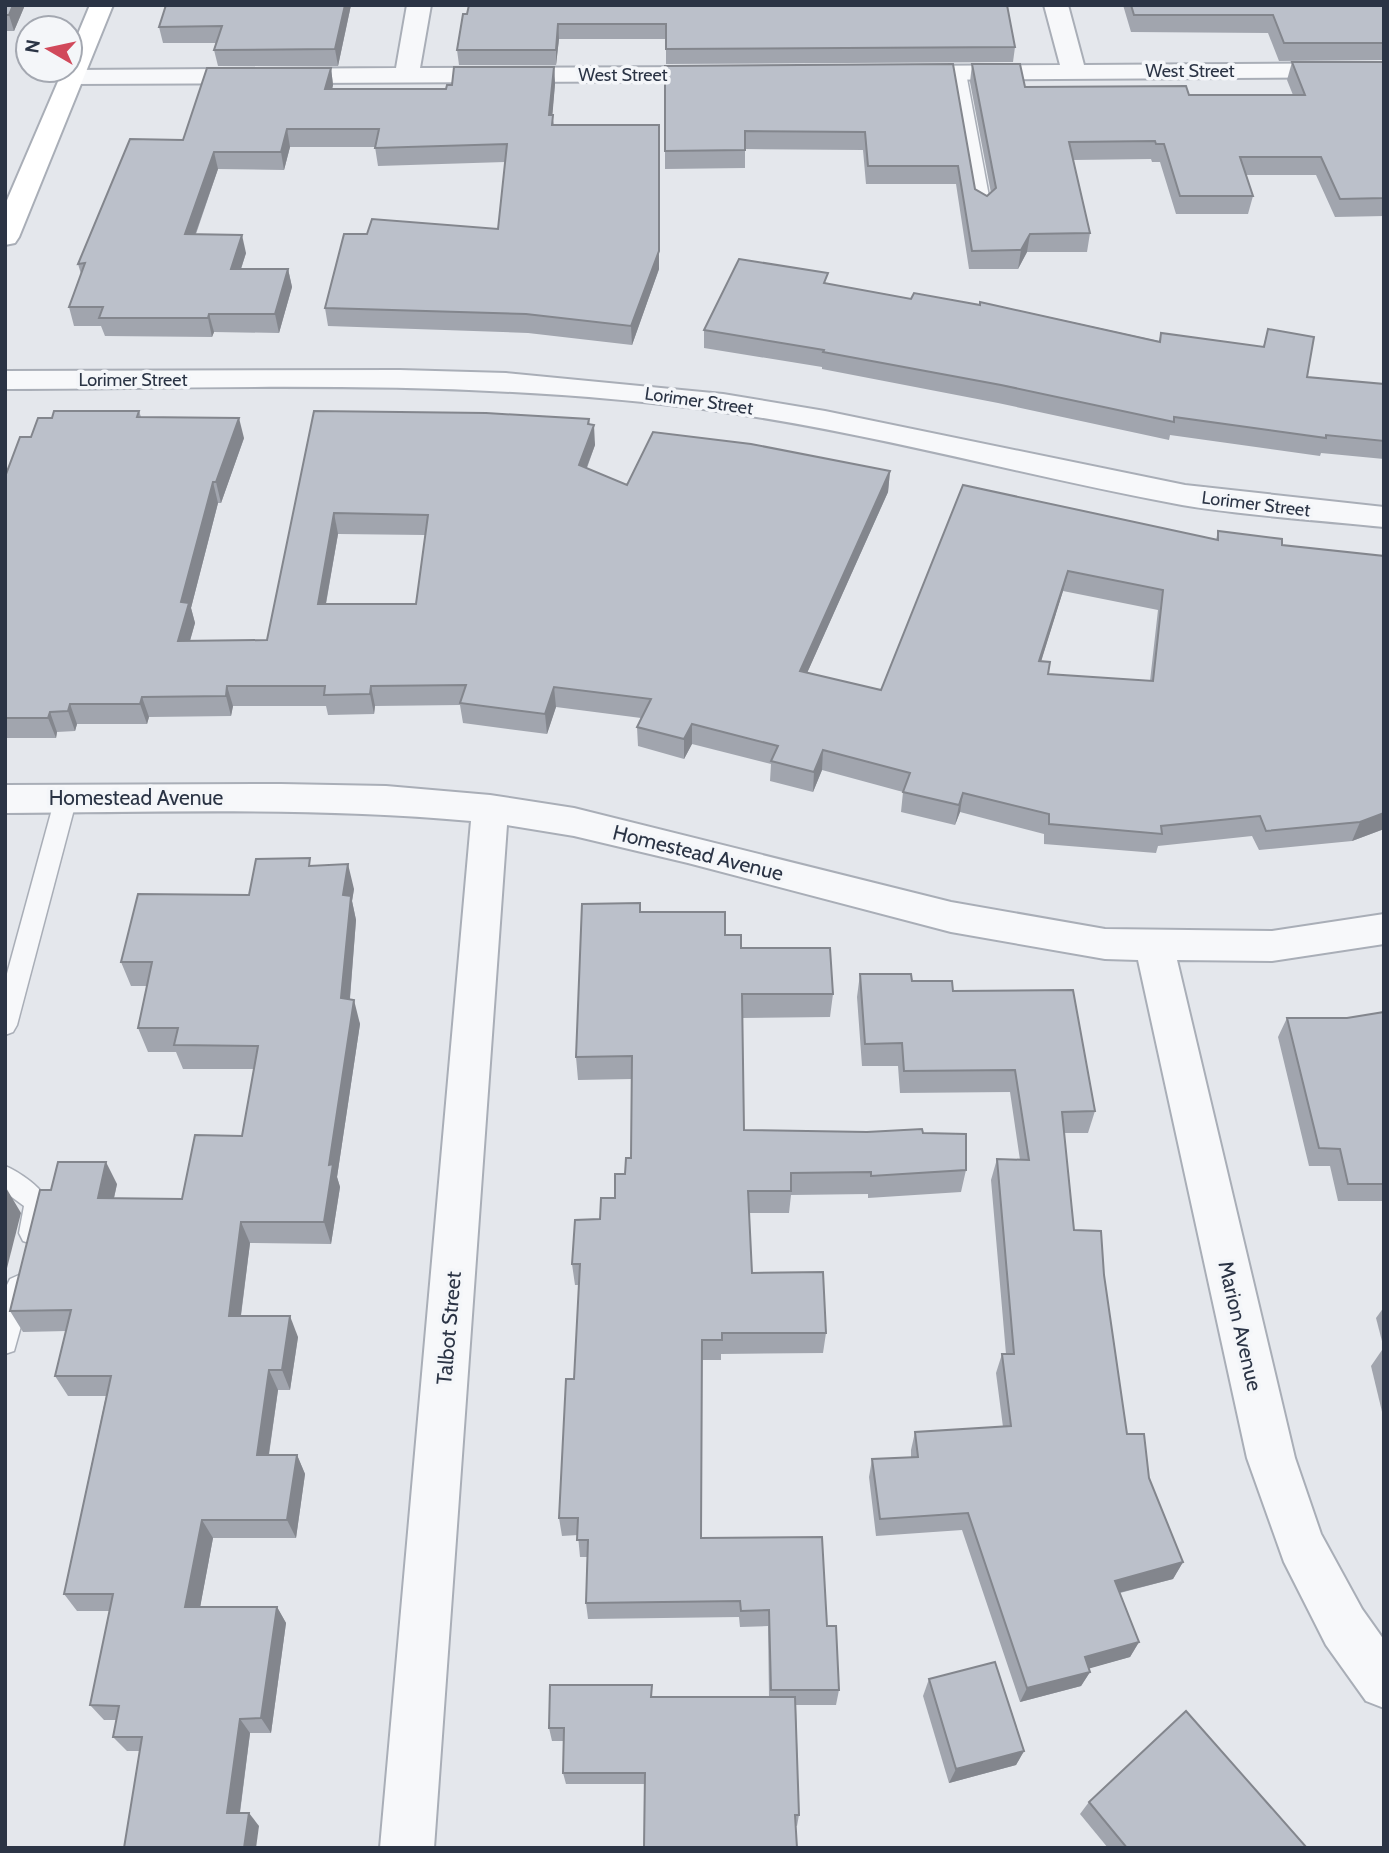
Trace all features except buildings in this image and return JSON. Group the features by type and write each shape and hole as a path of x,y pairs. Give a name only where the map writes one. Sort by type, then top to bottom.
{"main road":[{"path":"84,48 102,5"},
{"path":"5,237 69,84"}],"street":[{"path":"407,76 419,5"},
{"path":"1056,5 1074,72"},
{"name":"West Street","path":"876,73 1384,70"},
{"name":"West Street","path":"84,76 738,74"},
{"name":"Lorimer Street","path":"5,380 400,379 617,391 723,403 825,420 1185,495 1384,517"},
{"name":"Homestead Avenue","path":"5,800 386,800 490,809 574,822 999,928 1105,944 1272,946 1384,929"},
{"name":"Talbot Street","path":"408,1848 490,809"},
{"name":"Marion Avenue","path":"1154,946 1271,1458 1301,1545 1344,1627 1384,1683"}],"lane":[{"path":"959,73 983,207"},
{"path":"5,1024 66,798"},
{"path":"5,1178 36,1201 37,1212 5,1342"},
{"path":"5,1201 36,1201"}]}
